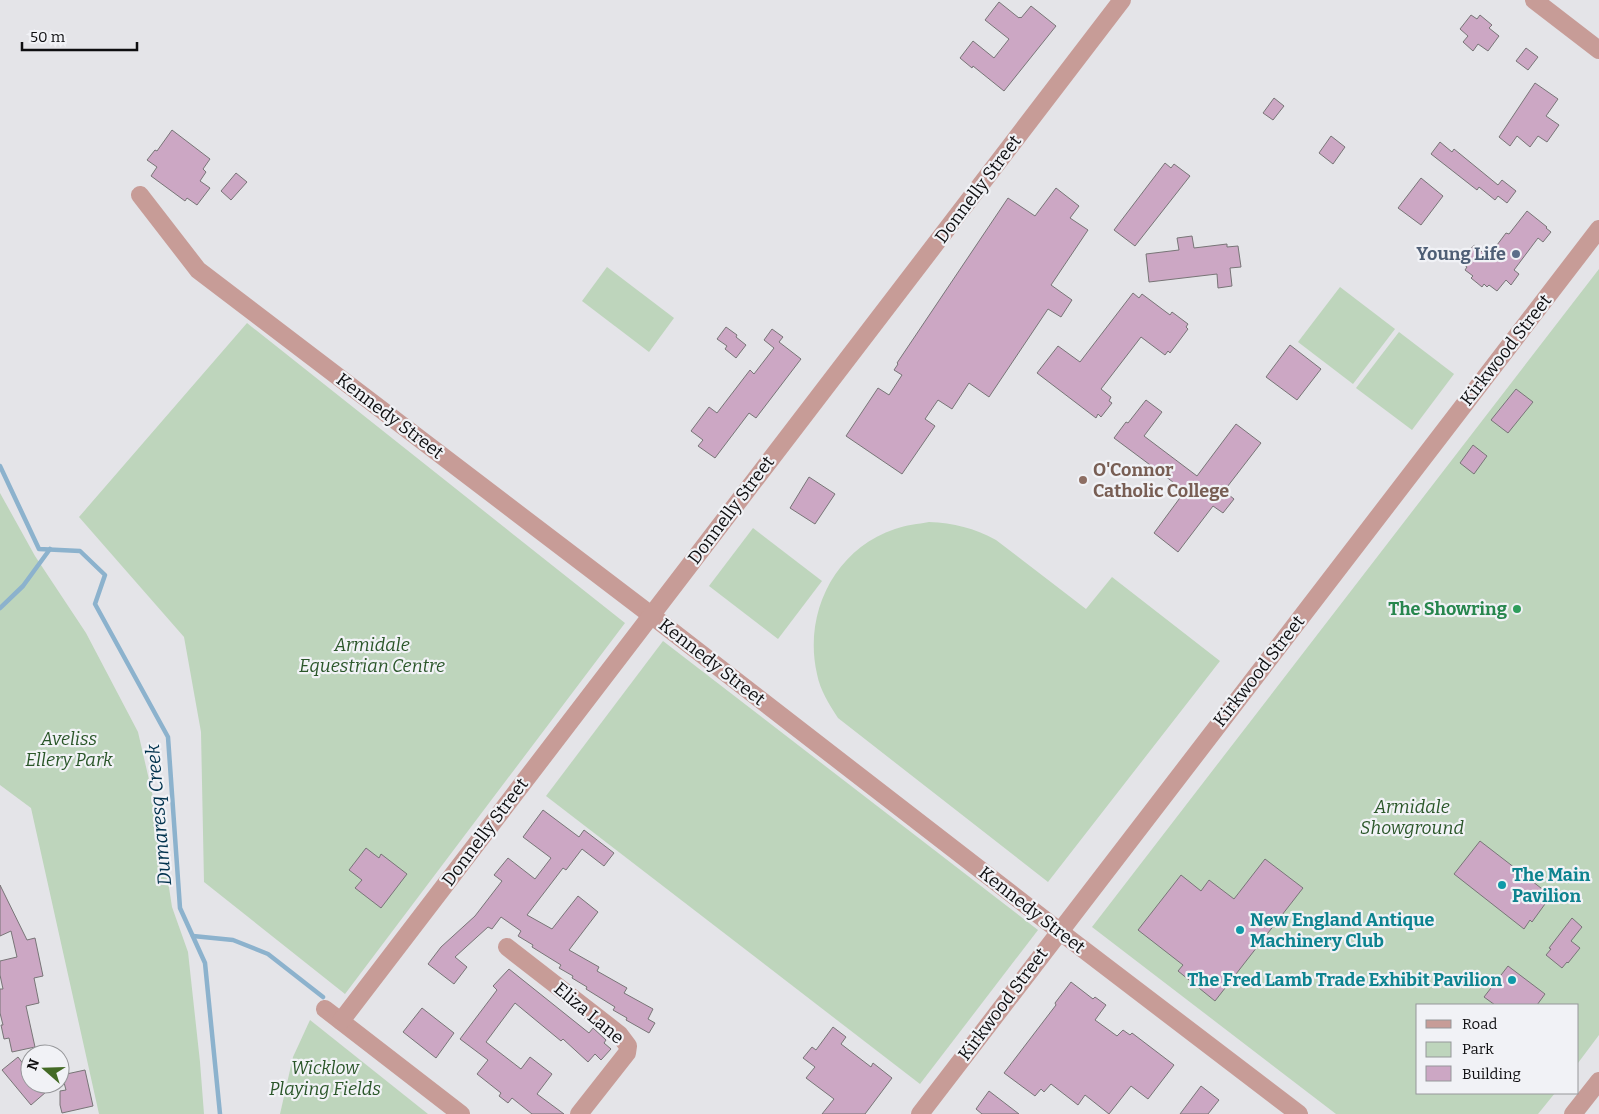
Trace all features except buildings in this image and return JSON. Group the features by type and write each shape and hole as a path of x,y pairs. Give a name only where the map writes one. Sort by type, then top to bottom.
{"street":[{"name":"Donnelly Street","path":"341,1021 1122,0"},
{"path":"1534,0 1599,50"},
{"name":"Kennedy Street","path":"140,195 198,270 651,615 1300,1114"},
{"name":"Kirkwood Street","path":"920,1114 1599,229"},
{"name":"Eliza Lane","path":"507,947 619,1034 628,1046 627,1053 580,1114"},
{"path":"325,1009 461,1114"},
{"path":"1573,1114 1599,1081"}],"green space":[{"path":"607,267 674,318 649,352 582,301"},
{"name":"Armidale Showground","path":"1599,269 1599,1035 1579,1062 1579,1004 1416,1004 1416,1094 1554,1094 1538,1114 1336,1114 1092,927"},
{"path":"1340,287 1395,329 1353,384 1298,342"},
{"name":"Armidale Equestrian Centre","path":"247,323 625,623 345,994 204,882 201,732 184,637 79,517"},
{"path":"1399,332 1454,374 1412,430 1356,388"},
{"name":"Aveliss Ellery Park","path":"0,493 35,556 86,633 138,732 159,823 172,907 188,952 204,1114 99,1114 31,808 0,785"},
{"path":"929,522 964,527 996,540 1086,609 1112,577 1220,661 1048,882 838,718 820,686 814,651 815,628 828,586 840,568 874,538 895,529"},
{"path":"753,528 822,581 778,639 709,586"},
{"path":"663,641 1038,930 920,1084 546,796"},
{"name":"Wicklow Playing Fields","path":"310,1020 428,1114 280,1114 293,1057"}],"waterway":[{"name":"Dumaresq Creek","path":"0,466 39,549 80,551 105,575 95,604 168,737 180,908 205,963 220,1114"},
{"path":"0,608 23,586 50,549"},
{"path":"193,936 233,940 268,954 323,997"}],"place":[{"name":"Young Life","path":"1516,254"},
{"name":"O'Connor Catholic College","path":"1083,480"},
{"name":"The Showring","path":"1517,609"},
{"name":"The Main Pavilion","path":"1502,885"},
{"name":"New England Antique Machinery Club","path":"1240,930"},
{"name":"The Fred Lamb Trade Exhibit Pavilion","path":"1512,980"}]}
